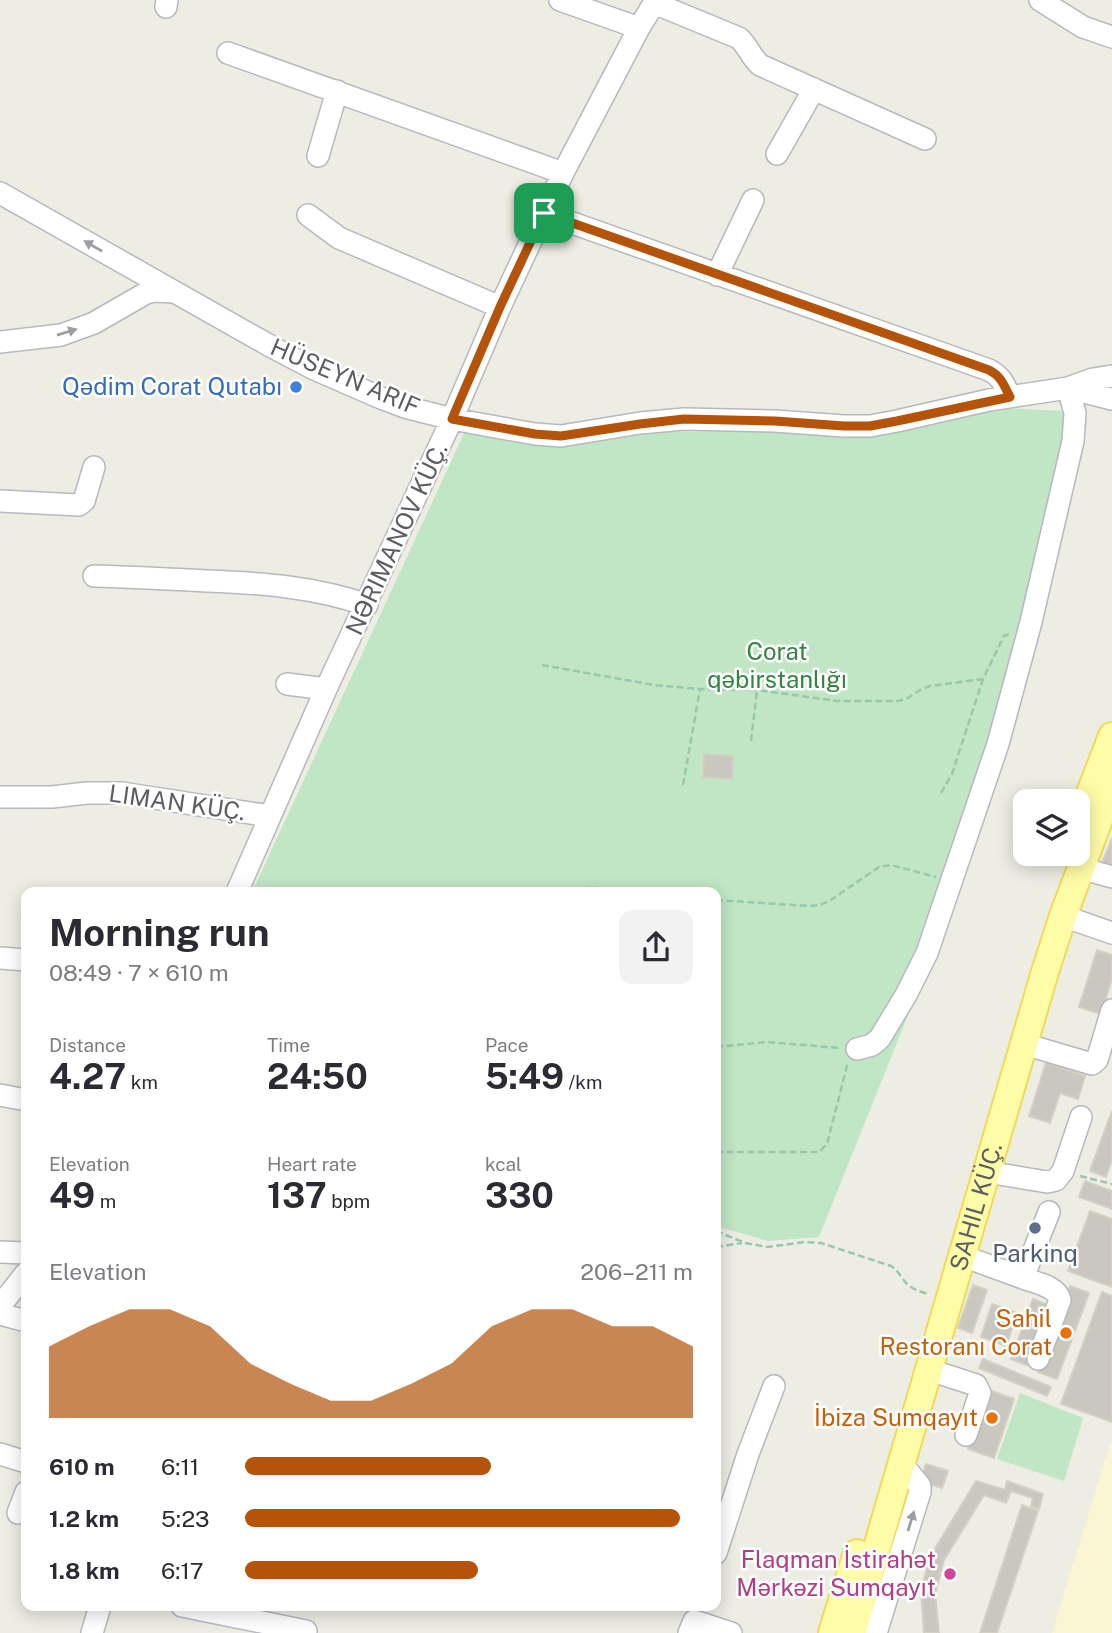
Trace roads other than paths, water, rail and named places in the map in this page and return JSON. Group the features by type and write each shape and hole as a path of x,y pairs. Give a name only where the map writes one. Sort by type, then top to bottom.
{"main road":[{"path":"1090,794 1112,736"},
{"name":"SAHIL KÜÇ.","path":"1090,829 1112,785"},
{"name":"SAHIL KÜÇ.","path":"832,1633 934,1296 1028,970 1047,910 1071,866"},
{"name":"SAHIL KÜÇ.","path":"852,1633 1063,916 1073,866"}],"street":[{"path":"560,0 639,28"},
{"path":"1040,0 1083,27 1112,37"},
{"path":"655,2 739,38 760,65 925,139"},
{"name":"NƏRIMANOV KÜÇ.","path":"239,887 544,213 655,2"},
{"path":"228,53 563,173"},
{"path":"777,154 814,89"},
{"path":"318,156 337,91"},
{"name":"HÜSEYN ARIF","path":"0,193 312,368 405,407 452,419 561,436 684,419 870,426 1068,388"},
{"path":"717,275 753,200"},
{"path":"544,213 989,370 1002,380 1010,397"},
{"path":"308,215 339,238 500,307"},
{"path":"131,267 140,281 140,289 134,300"},
{"path":"0,342 61,335 94,323 153,291 174,292"},
{"path":"1068,388 1093,379 1112,376"},
{"path":"1068,388 1112,399"},
{"path":"857,1049 872,1045 880,1038 927,953 998,744 1031,622 1075,427 1075,413 1068,388"},
{"path":"0,501 79,505 83,501 94,467"},
{"path":"94,576 266,584 315,590 367,605"},
{"path":"287,684 326,690"},
{"name":"LIMAN KÜÇ.","path":"0,797 122,793 270,816"},
{"path":"1086,866 1112,877"},
{"path":"1063,916 1112,933"},
{"path":"0,958 21,960"},
{"path":"1024,1044 1092,1064 1097,1060 1112,1010"},
{"path":"0,1095 21,1099"},
{"path":"987,1172 1047,1182 1056,1180 1063,1171 1081,1117"},
{"path":"1023,1278 1049,1212"},
{"path":"0,1252 21,1253"},
{"path":"963,1256 1056,1290 1060,1300 1038,1359"},
{"path":"0,1306 21,1279"},
{"path":"0,1314 21,1320"},
{"path":"930,1370 976,1385 978,1388 980,1392 966,1435"},
{"path":"721,1538 774,1386"},
{"path":"0,1454 21,1460"},
{"path":"877,1633 920,1492 920,1486 902,1464"},
{"path":"18,1513 21,1505"},
{"path":"92,1633 99,1611"},
{"path":"207,1611 306,1631"},
{"path":"694,1620 731,1633"}],"place":[{"name":"Qədim Corat Qutabı","path":"296,387"},
{"name":"Parkinq","path":"1035,1228"},
{"name":"Sahil Restoranı Corat","path":"1066,1333"},
{"name":"İbiza Sumqayıt","path":"992,1418"},
{"name":"Flaqman İstirahət Mərkəzi Sumqayıt","path":"950,1574"}],"park label":[{"name":"Corat qəbirstanlığı","path":"777,666"}]}
